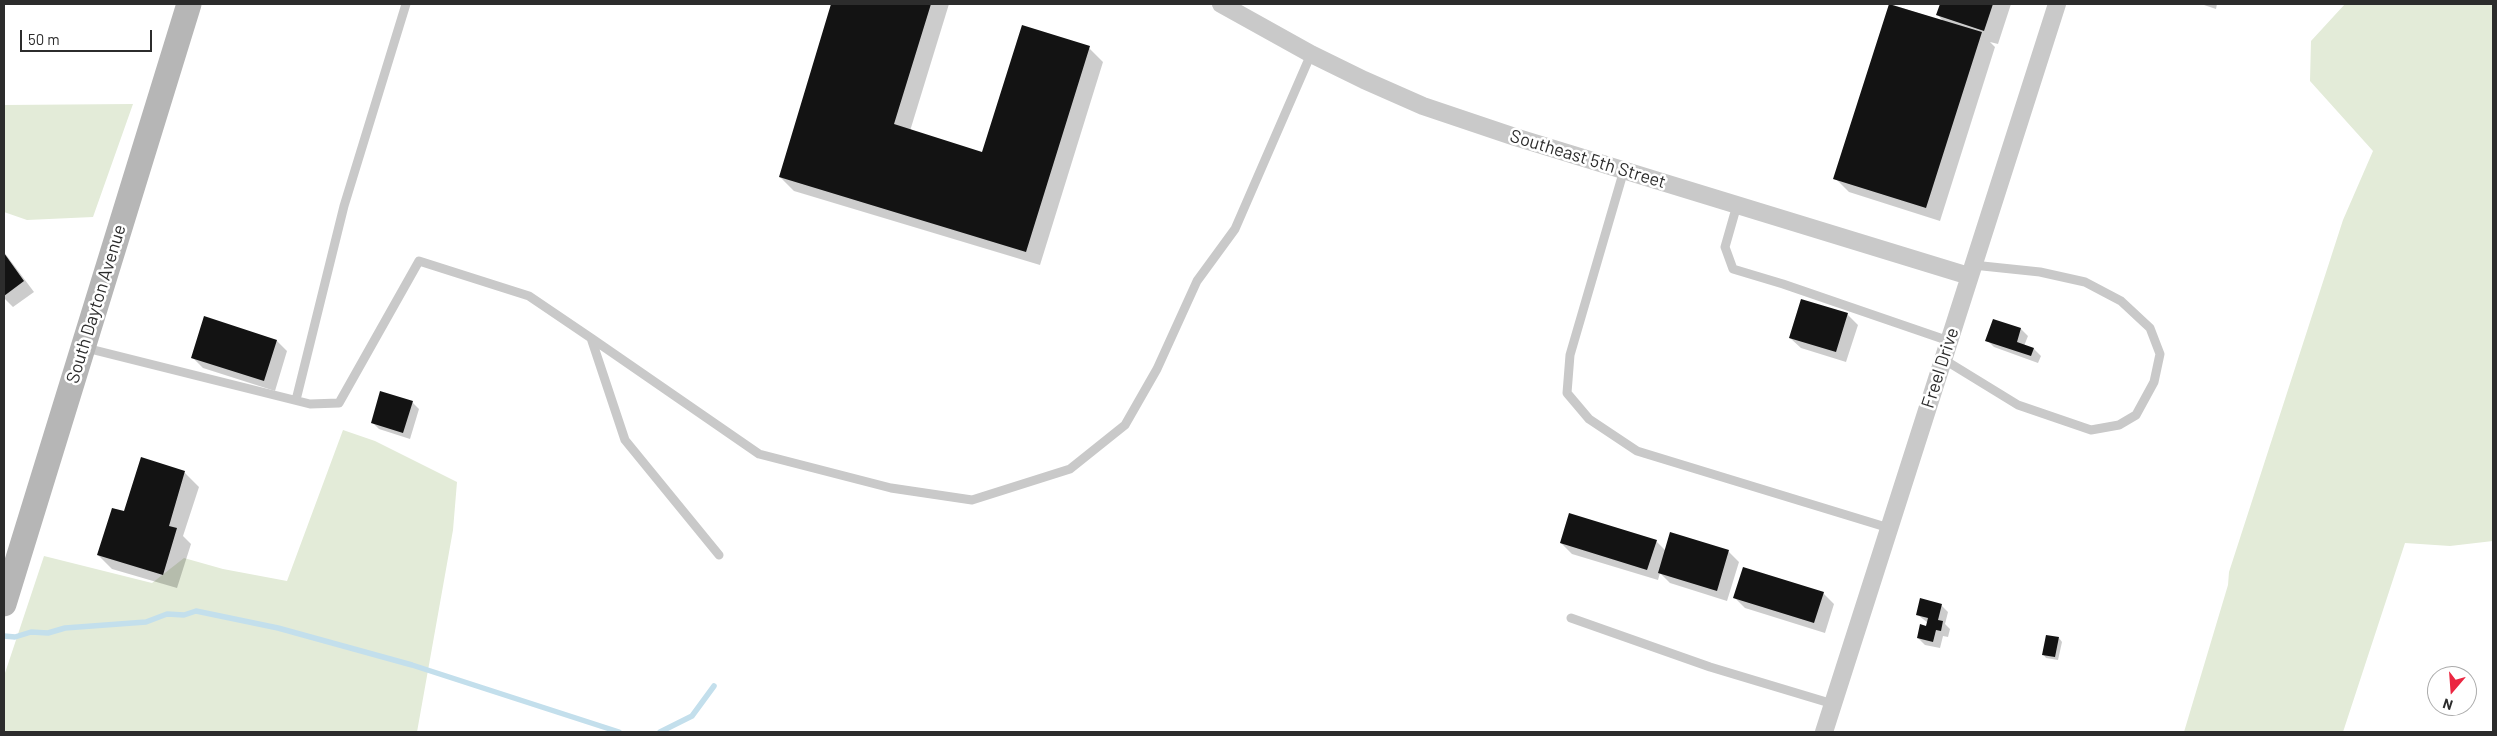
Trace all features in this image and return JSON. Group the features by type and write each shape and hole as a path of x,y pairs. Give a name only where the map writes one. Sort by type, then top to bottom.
{"main road":[{"name":"South Dayton Avenue","path":"4,604 190,4"}],"street":[{"name":"Southeast 5th Street","path":"1221,4 1311,54 1423,106 1738,205 1971,271"},
{"name":"Freel Drive","path":"1824,732 2056,4"}],"lane":[{"path":"296,400 344,206 406,4"},
{"path":"83,347 310,404 339,404 419,261 529,296 760,454 891,488 972,500 1070,469 1124,425 1157,369 1197,282 1235,229 1311,54"},
{"path":"1624,170 1570,355 1567,393 1589,419 1637,451 1889,528"},
{"path":"1738,205 1725,247 1733,269 1783,284 1949,341"},
{"path":"1943,359 2018,405 2090,430 2120,425 2136,415 2154,382 2160,354 2150,328 2121,301 2085,282 2040,272 1971,271"},
{"path":"591,338 625,440 719,555"},
{"path":"1571,618 1710,666 1833,704"}],"green space":[{"path":"2345,4 2493,4 2493,541 2450,546 2405,543 2343,732 2184,732 2228,585 2229,572 2343,220 2373,151 2310,81 2311,41"},
{"path":"133,104 93,217 27,220 4,212 4,105"},
{"path":"343,430 375,441 457,482 453,530 417,732 4,732 4,676 44,556 152,583 184,558 223,569 287,581"}],"building":[{"path":"831,4 931,4 894,124 982,152 1022,25 1090,46 1026,252 779,177"},
{"path":"1889,4 1982,32 1926,208 1833,179"},
{"path":"1940,4 1993,4 1984,31 1936,15"},
{"path":"4,253 24,281 4,296"},
{"path":"1801,299 1848,313 1836,352 1789,338"},
{"path":"204,316 277,340 264,381 191,358"},
{"path":"1993,319 2021,328 2017,342 2034,348 2031,356 1985,341"},
{"path":"380,391 413,401 403,433 371,423"},
{"path":"141,457 185,471 169,526 177,528 163,575 97,555 112,508 124,511"},
{"path":"1569,513 1657,540 1647,570 1560,543"},
{"path":"1670,532 1729,550 1717,591 1658,573"},
{"path":"1743,567 1824,592 1814,623 1733,598"},
{"path":"1920,598 1942,604 1938,620 1943,621 1941,631 1936,630 1933,642 1917,638 1920,624 1926,626 1928,618 1916,615"},
{"path":"2046,635 2059,637 2055,657 2042,655"}],"waterway":[{"path":"4,636 15,637 31,632 48,633 65,628 146,622 167,614 184,615 196,611 278,628 412,665 619,732"},
{"path":"660,732 692,716 714,686"}]}
